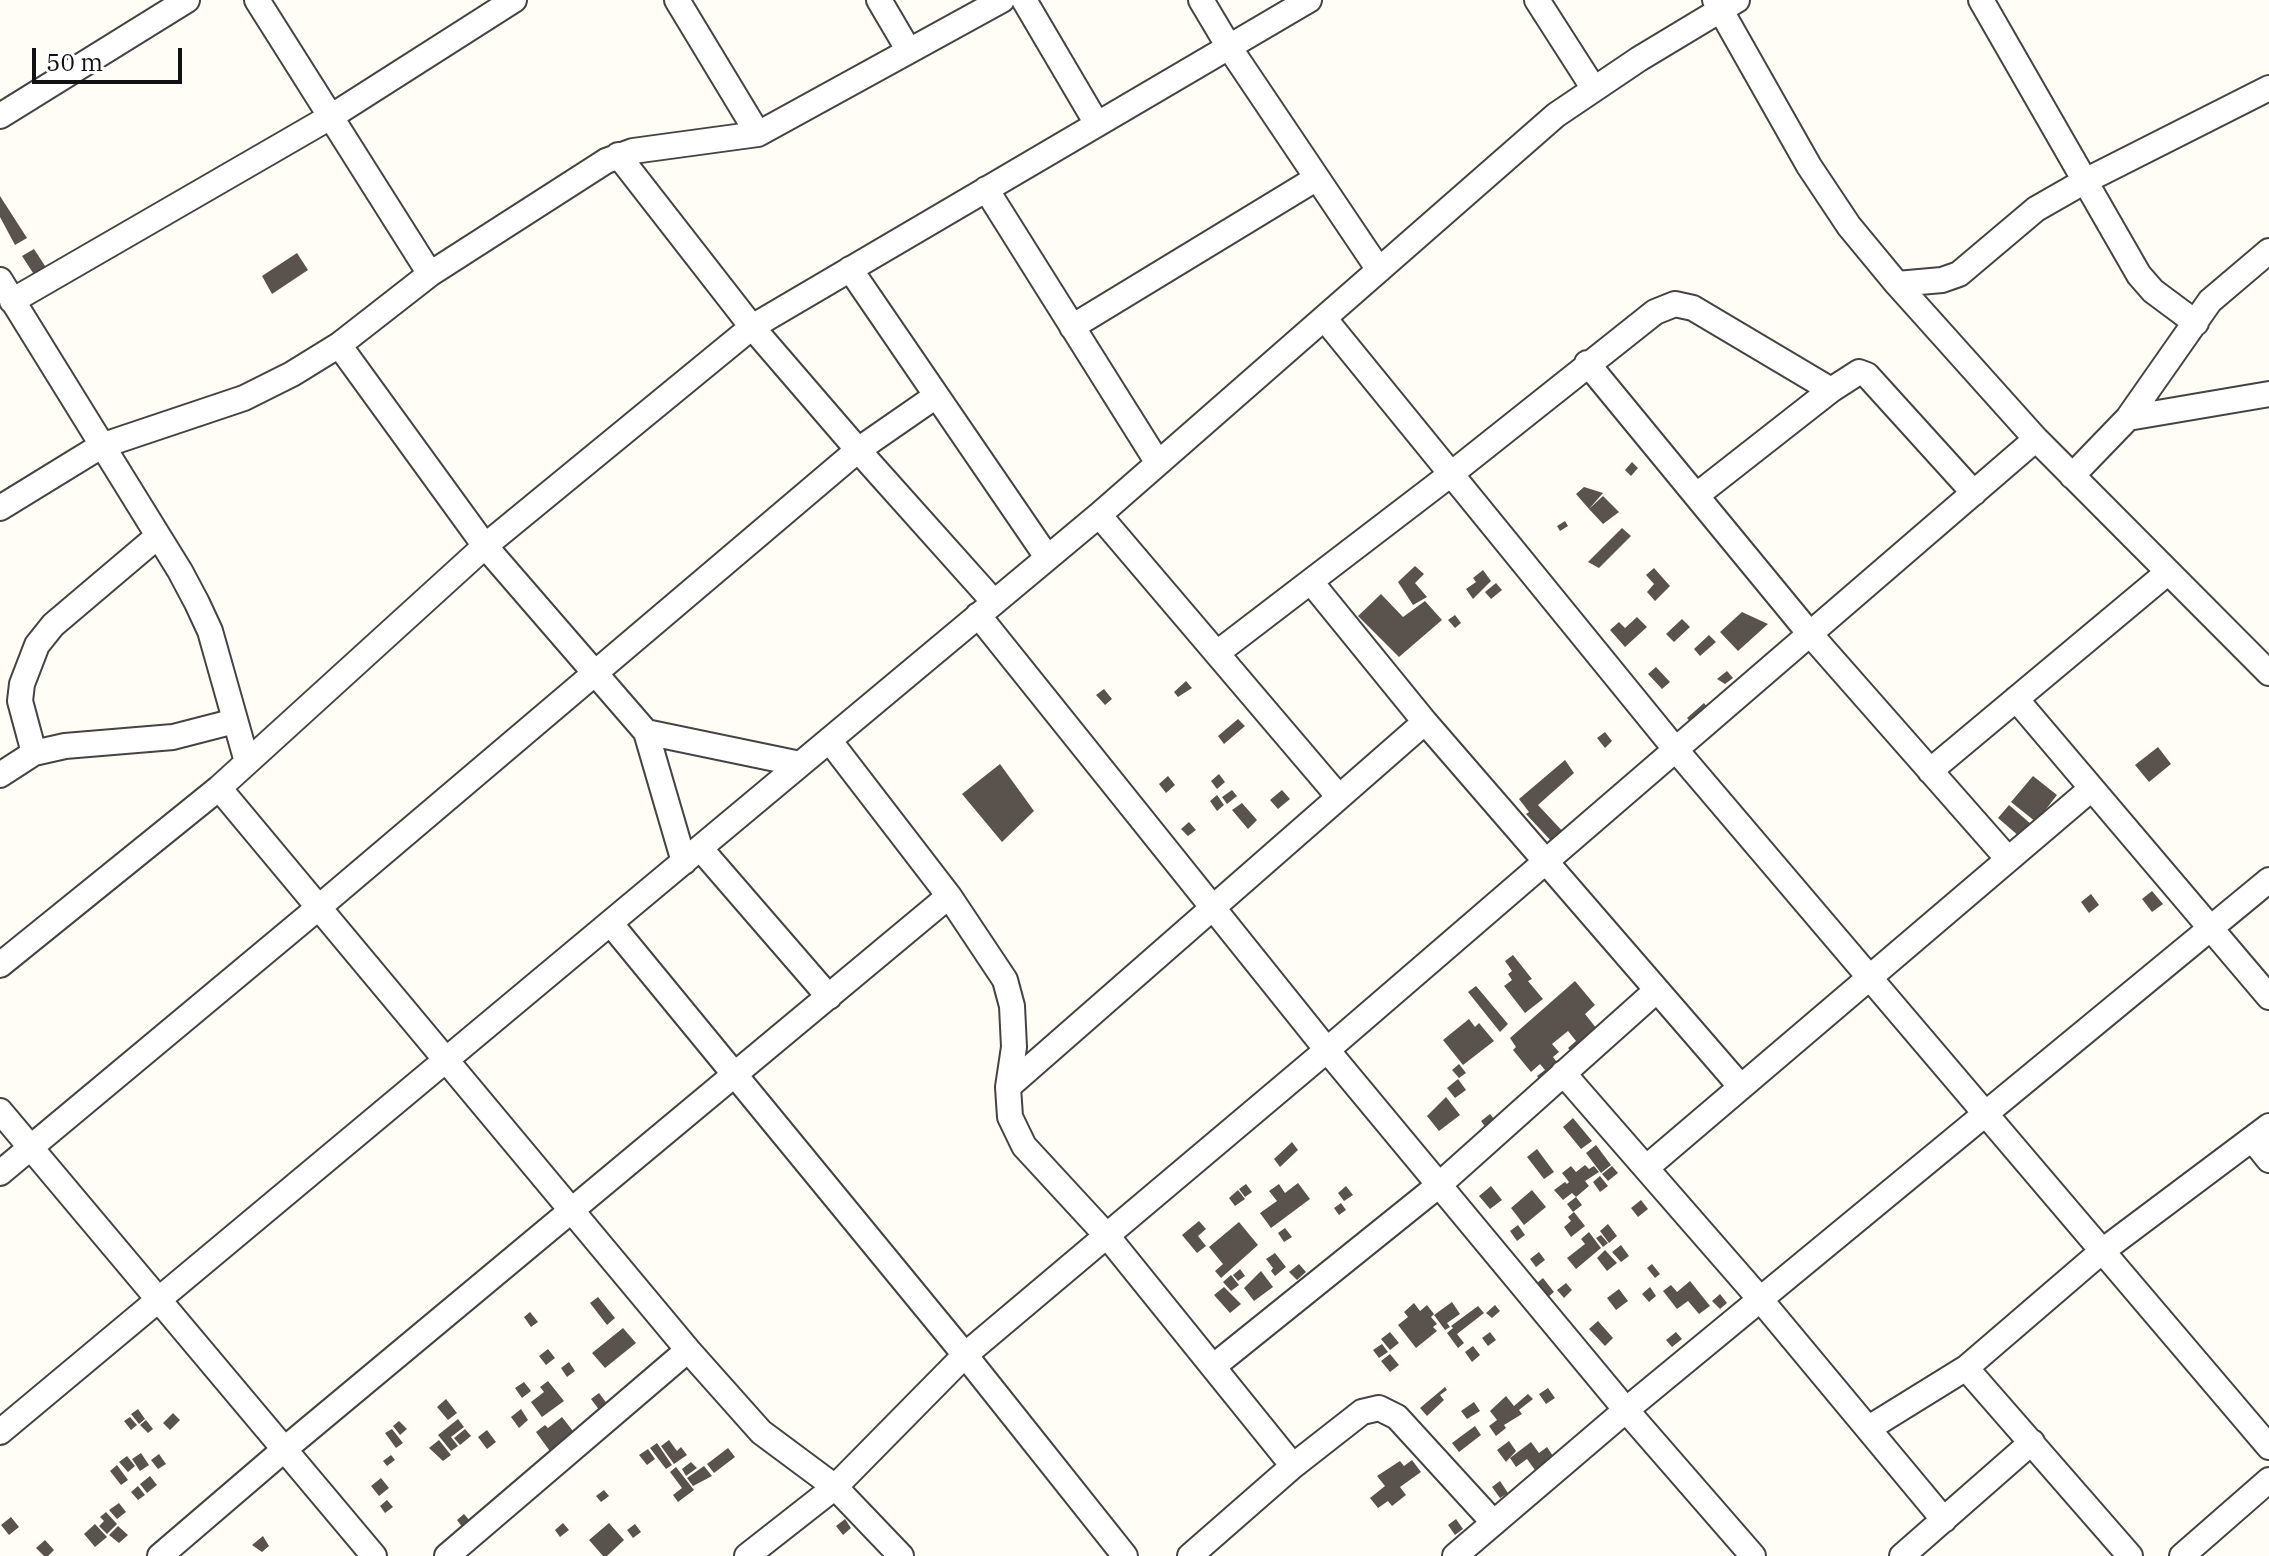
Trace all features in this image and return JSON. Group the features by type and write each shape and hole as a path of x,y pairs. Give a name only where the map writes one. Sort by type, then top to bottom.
{"street":[{"path":"0,116 187,0"},
{"path":"257,0 430,274"},
{"path":"247,762 210,631 180,571 6,290 332,116 514,0"},
{"path":"677,0 758,134"},
{"path":"879,0 909,51"},
{"path":"0,508 101,446 244,398 292,374 339,345 430,274 618,155 758,134 1002,0"},
{"path":"1024,0 1097,124"},
{"path":"1201,0 1229,47 1379,270"},
{"path":"0,965 219,788 485,546 752,327 1309,0"},
{"path":"1537,0 1594,89"},
{"path":"1981,0 2139,275 2153,291 2196,323"},
{"path":"0,1432 1099,515 1521,144 1594,89 1724,4 1809,166 1849,226 2036,439 2269,673"},
{"path":"1897,284 1942,280 1959,274 2036,209 2269,88"},
{"path":"618,155 752,327 858,450 986,608 1214,908 1327,1050 1626,1410 1753,1556"},
{"path":"1072,327 1317,178"},
{"path":"986,189 1158,463"},
{"path":"2072,476 2128,418 2210,301 2269,251"},
{"path":"850,269 1047,557"},
{"path":"1217,653 1451,474 1655,312 1675,304 1693,308 1831,390"},
{"path":"1324,318 1676,750 2269,1447"},
{"path":"339,345 485,546 646,732 692,855 829,997"},
{"path":"1587,363 1810,634 2008,859"},
{"path":"1697,495 1831,390 1859,372 1867,375 1974,493"},
{"path":"2128,418 2269,394"},
{"path":"0,1173 858,450 936,396"},
{"path":"747,1556 835,1487 965,1355 1327,1050 2036,439"},
{"path":"1099,515 1339,797"},
{"path":"34,753 20,701 22,684 37,645 53,625 158,536"},
{"path":"1930,771 2167,573"},
{"path":"1311,582 1425,722 1741,1087"},
{"path":"2016,699 2269,997"},
{"path":"0,775 34,753 86,743 173,737 235,721"},
{"path":"1008,1087 1425,722"},
{"path":"646,732 800,764"},
{"path":"829,740 949,896 1005,980 1012,1006 1013,1033 1008,1087 1010,1117 1024,1146 1108,1237 1293,1466"},
{"path":"219,788 688,1350 761,1432 835,1487 901,1556"},
{"path":"1646,1168 2091,789"},
{"path":"1455,1556 1626,1410 2269,880"},
{"path":"160,1556 949,896"},
{"path":"611,924 965,1355 1125,1556"},
{"path":"1214,1366 1439,1185 1657,990"},
{"path":"1563,1073 1760,1299 1944,1520"},
{"path":"0,1111 374,1556"},
{"path":"1869,1428 1966,1368 2101,1252 2261,1132 2269,1160"},
{"path":"447,1556 688,1350"},
{"path":"1966,1368 2130,1556"},
{"path":"1190,1556 1293,1466 1362,1412 1379,1408 1397,1417 1494,1523"},
{"path":"1902,1556 2032,1442"},
{"path":"2182,1556 2269,1480"}],"building":[{"path":"0,196 27,238 15,245 0,217"},
{"path":"34,249 47,269 35,276 22,256"},
{"path":"297,253 308,270 272,294 262,276"},
{"path":"1632,462 1638,468 1631,476 1625,470"},
{"path":"1584,487 1603,493 1589,509 1576,494"},
{"path":"1603,496 1619,512 1603,524 1589,509"},
{"path":"1565,521 1568,526 1560,531 1557,526"},
{"path":"1622,528 1631,536 1599,568 1588,562"},
{"path":"1415,566 1424,574 1415,583 1427,597 1413,605 1398,582"},
{"path":"1654,568 1670,586 1655,601 1647,592 1654,584 1646,575"},
{"path":"1483,570 1491,581 1473,599 1466,589 1476,582 1473,578"},
{"path":"1496,583 1502,590 1491,599 1485,592"},
{"path":"1381,594 1403,617 1425,601 1442,620 1399,657 1358,616"},
{"path":"1742,612 1768,624 1738,651 1720,632"},
{"path":"1455,615 1461,623 1455,628 1448,620"},
{"path":"1637,617 1647,627 1625,647 1610,630 1619,622 1625,628"},
{"path":"1682,619 1690,627 1674,642 1666,634"},
{"path":"1709,635 1716,642 1700,656 1694,649"},
{"path":"1656,667 1670,682 1662,689 1648,674"},
{"path":"1727,671 1733,678 1725,684 1717,679"},
{"path":"1186,681 1192,688 1178,697 1174,692"},
{"path":"1104,689 1112,699 1105,705 1096,695"},
{"path":"1704,703 1712,713 1695,727 1687,718"},
{"path":"1238,719 1245,726 1224,744 1218,736"},
{"path":"1605,732 1612,741 1605,748 1597,738"},
{"path":"2158,747 2171,764 2149,782 2135,765"},
{"path":"1565,760 1574,773 1538,805 1567,836 1553,843 1526,814 1529,812 1519,799"},
{"path":"1000,764 1034,811 1002,842 962,794"},
{"path":"1219,774 1225,782 1217,789 1211,781"},
{"path":"1168,776 1175,785 1166,793 1159,784"},
{"path":"2033,776 2057,795 2036,822 2011,802"},
{"path":"1232,790 1237,796 1227,804 1222,797"},
{"path":"1282,790 1290,799 1278,809 1270,800"},
{"path":"1217,795 1224,805 1217,811 1210,801"},
{"path":"1242,803 1257,820 1248,829 1232,810"},
{"path":"2009,805 2031,824 2020,837 1998,818"},
{"path":"1189,822 1196,830 1188,836 1181,829"},
{"path":"2152,891 2163,904 2152,912 2142,899"},
{"path":"2091,894 2099,905 2089,913 2081,902"},
{"path":"1513,955 1543,999 1525,1013 1504,986 1512,980 1508,974 1512,971 1505,961"},
{"path":"1575,981 1595,1005 1585,1014 1597,1029 1571,1051 1568,1048 1576,1041 1568,1031 1552,1044 1559,1052 1553,1057 1559,1065 1544,1085 1537,1076 1545,1070 1540,1064 1531,1072 1513,1050 1516,1047 1510,1038"},
{"path":"1476,986 1508,1024 1500,1032 1468,992"},
{"path":"1469,1019 1475,1027 1479,1023 1494,1041 1463,1065 1443,1040"},
{"path":"1459,1064 1466,1073 1459,1078 1452,1070"},
{"path":"1458,1079 1466,1090 1455,1098 1447,1088"},
{"path":"1446,1097 1460,1115 1439,1131 1427,1116"},
{"path":"1490,1114 1499,1125 1489,1132 1481,1121"},
{"path":"1573,1118 1592,1141 1581,1149 1563,1127"},
{"path":"1292,1142 1298,1150 1280,1167 1274,1159"},
{"path":"1596,1145 1611,1165 1601,1173 1586,1153"},
{"path":"1537,1149 1554,1172 1544,1179 1527,1157"},
{"path":"1585,1165 1589,1169 1594,1166 1599,1172 1585,1181 1589,1186 1576,1197 1572,1193 1563,1200 1554,1190 1569,1182 1562,1173 1571,1166 1576,1172"},
{"path":"1612,1166 1618,1173 1608,1181 1602,1174"},
{"path":"1600,1176 1608,1186 1600,1192 1593,1182"},
{"path":"1298,1183 1310,1199 1271,1228 1260,1213 1277,1201 1269,1191 1279,1184 1285,1193"},
{"path":"1246,1184 1252,1192 1245,1197 1239,1189"},
{"path":"1346,1186 1353,1195 1344,1201 1338,1193"},
{"path":"1491,1186 1502,1200 1490,1209 1479,1196"},
{"path":"1238,1190 1245,1199 1235,1206 1229,1198"},
{"path":"1532,1190 1546,1207 1524,1225 1511,1208"},
{"path":"1576,1197 1582,1205 1573,1212 1567,1204"},
{"path":"1641,1200 1648,1209 1638,1217 1631,1208"},
{"path":"1341,1203 1346,1210 1339,1215 1334,1208"},
{"path":"1574,1212 1585,1226 1571,1237 1564,1227 1571,1221 1568,1217"},
{"path":"1199,1221 1206,1229 1198,1236 1206,1246 1197,1253 1182,1235"},
{"path":"1239,1222 1258,1245 1221,1278 1215,1271 1223,1264 1209,1247"},
{"path":"1608,1224 1617,1236 1609,1243 1600,1231"},
{"path":"1518,1225 1525,1235 1517,1241 1510,1231"},
{"path":"1285,1228 1292,1237 1284,1242 1278,1233"},
{"path":"1589,1232 1601,1248 1576,1269 1567,1258 1585,1244 1581,1239"},
{"path":"1601,1235 1608,1243 1603,1247 1596,1238"},
{"path":"1621,1245 1629,1256 1621,1262 1612,1252"},
{"path":"1605,1250 1617,1263 1607,1271 1597,1258"},
{"path":"1539,1252 1545,1260 1536,1267 1530,1259"},
{"path":"1275,1253 1286,1267 1275,1276 1266,1259"},
{"path":"1299,1264 1306,1272 1297,1280 1289,1272"},
{"path":"1652,1264 1660,1274 1655,1278 1647,1268"},
{"path":"1240,1269 1245,1276 1238,1281 1233,1275"},
{"path":"1261,1271 1273,1287 1254,1301 1244,1288"},
{"path":"1231,1275 1239,1285 1231,1291 1223,1282"},
{"path":"1543,1278 1554,1292 1548,1297 1537,1283"},
{"path":"1690,1281 1710,1306 1699,1314 1688,1301 1677,1309 1663,1291 1671,1285 1677,1292"},
{"path":"1566,1283 1572,1290 1564,1298 1557,1290"},
{"path":"1224,1287 1241,1304 1230,1313 1214,1295"},
{"path":"1650,1287 1656,1296 1649,1302 1642,1294"},
{"path":"1619,1289 1628,1301 1616,1310 1607,1298"},
{"path":"1720,1294 1727,1303 1720,1309 1712,1301"},
{"path":"598,1297 615,1318 607,1325 590,1303"},
{"path":"1452,1302 1460,1314 1447,1323 1450,1327 1445,1330 1434,1315"},
{"path":"1414,1303 1420,1311 1427,1305 1437,1324 1433,1327 1437,1331 1416,1348 1398,1325 1408,1317 1404,1312"},
{"path":"1495,1305 1500,1311 1492,1318 1486,1313"},
{"path":"1478,1306 1484,1313 1457,1334 1464,1343 1458,1348 1447,1333 1453,1328 1451,1326"},
{"path":"530,1312 538,1322 531,1327 524,1317"},
{"path":"1598,1321 1613,1338 1605,1346 1589,1329"},
{"path":"623,1328 636,1343 605,1368 592,1353"},
{"path":"1390,1332 1399,1343 1390,1350 1381,1339"},
{"path":"1490,1332 1496,1340 1488,1346 1482,1338"},
{"path":"1676,1332 1682,1339 1672,1347 1666,1340"},
{"path":"1382,1344 1388,1352 1379,1358 1373,1350"},
{"path":"1473,1346 1480,1355 1472,1362 1465,1352"},
{"path":"548,1349 555,1358 546,1365 539,1356"},
{"path":"1390,1354 1399,1365 1390,1372 1381,1361"},
{"path":"569,1362 575,1371 567,1377 561,1368"},
{"path":"548,1381 564,1401 542,1417 531,1402 544,1392 540,1387"},
{"path":"524,1382 531,1391 522,1398 515,1388"},
{"path":"1445,1387 1447,1390 1440,1395 1444,1400 1427,1416 1420,1408"},
{"path":"1548,1388 1555,1398 1546,1404 1539,1394"},
{"path":"599,1393 608,1405 600,1411 591,1399"},
{"path":"1528,1394 1533,1399 1519,1410 1522,1414 1504,1425 1506,1428 1496,1436 1489,1426 1497,1420 1490,1411 1506,1396 1514,1406"},
{"path":"446,1399 457,1413 448,1420 437,1407"},
{"path":"1474,1402 1480,1411 1467,1419 1461,1411"},
{"path":"138,1409 145,1419 139,1424 131,1414"},
{"path":"521,1409 528,1420 519,1428 511,1417"},
{"path":"173,1413 180,1420 170,1430 163,1423"},
{"path":"130,1417 137,1425 131,1430 124,1421"},
{"path":"562,1417 576,1435 552,1454 536,1432 545,1425 548,1428"},
{"path":"458,1419 464,1427 451,1437 458,1446 451,1451 438,1435"},
{"path":"146,1420 153,1429 148,1433 140,1425"},
{"path":"399,1421 407,1429 400,1435 393,1426"},
{"path":"1475,1426 1481,1435 1459,1452 1452,1443"},
{"path":"392,1429 403,1443 396,1448 385,1433"},
{"path":"465,1429 471,1436 460,1445 454,1438"},
{"path":"487,1430 496,1442 487,1449 478,1437"},
{"path":"439,1440 451,1455 443,1461 429,1448"},
{"path":"669,1440 677,1451 681,1447 687,1455 674,1464 661,1446"},
{"path":"1509,1441 1516,1451 1506,1462 1497,1450"},
{"path":"1531,1442 1539,1453 1547,1447 1553,1456 1535,1470 1527,1459 1516,1467 1510,1458"},
{"path":"657,1443 672,1465 666,1469 650,1448"},
{"path":"728,1448 735,1457 714,1473 707,1464"},
{"path":"648,1449 655,1459 647,1465 639,1455"},
{"path":"141,1453 149,1465 140,1471 132,1459"},
{"path":"159,1454 166,1464 158,1469 151,1460"},
{"path":"391,1455 395,1460 387,1466 383,1461"},
{"path":"127,1456 135,1466 128,1472 119,1462"},
{"path":"1412,1460 1421,1472 1400,1487 1406,1495 1392,1506 1388,1501 1378,1508 1370,1498 1385,1486 1377,1476 1400,1461 1404,1466"},
{"path":"691,1462 697,1468 686,1476 682,1469"},
{"path":"117,1465 128,1480 121,1485 110,1471"},
{"path":"704,1466 712,1476 693,1486 687,1478"},
{"path":"676,1467 694,1490 678,1502 673,1495 682,1488 670,1472"},
{"path":"150,1476 157,1485 147,1493 140,1484"},
{"path":"381,1478 389,1488 379,1496 371,1486"},
{"path":"1500,1481 1508,1493 1500,1498 1492,1487"},
{"path":"138,1486 145,1495 138,1500 131,1492"},
{"path":"604,1490 609,1496 601,1502 596,1496"},
{"path":"387,1500 393,1507 385,1513 380,1506"},
{"path":"119,1503 126,1512 117,1519 109,1510"},
{"path":"106,1512 117,1524 107,1534 99,1526 104,1521 100,1517"},
{"path":"464,1514 471,1522 463,1528 457,1520"},
{"path":"11,1517 19,1527 9,1535 1,1525"},
{"path":"845,1519 851,1528 843,1535 836,1526"},
{"path":"1456,1519 1463,1529 1455,1535 1448,1525"},
{"path":"563,1523 569,1530 560,1537 555,1530"},
{"path":"609,1523 624,1540 607,1556 603,1556 589,1540"},
{"path":"95,1524 107,1537 95,1547 84,1534"},
{"path":"635,1524 641,1532 633,1538 627,1530"},
{"path":"118,1526 128,1535 119,1543 109,1535"},
{"path":"263,1536 269,1546 262,1552 252,1545"},
{"path":"45,1540 54,1550 48,1556 36,1548"}]}
